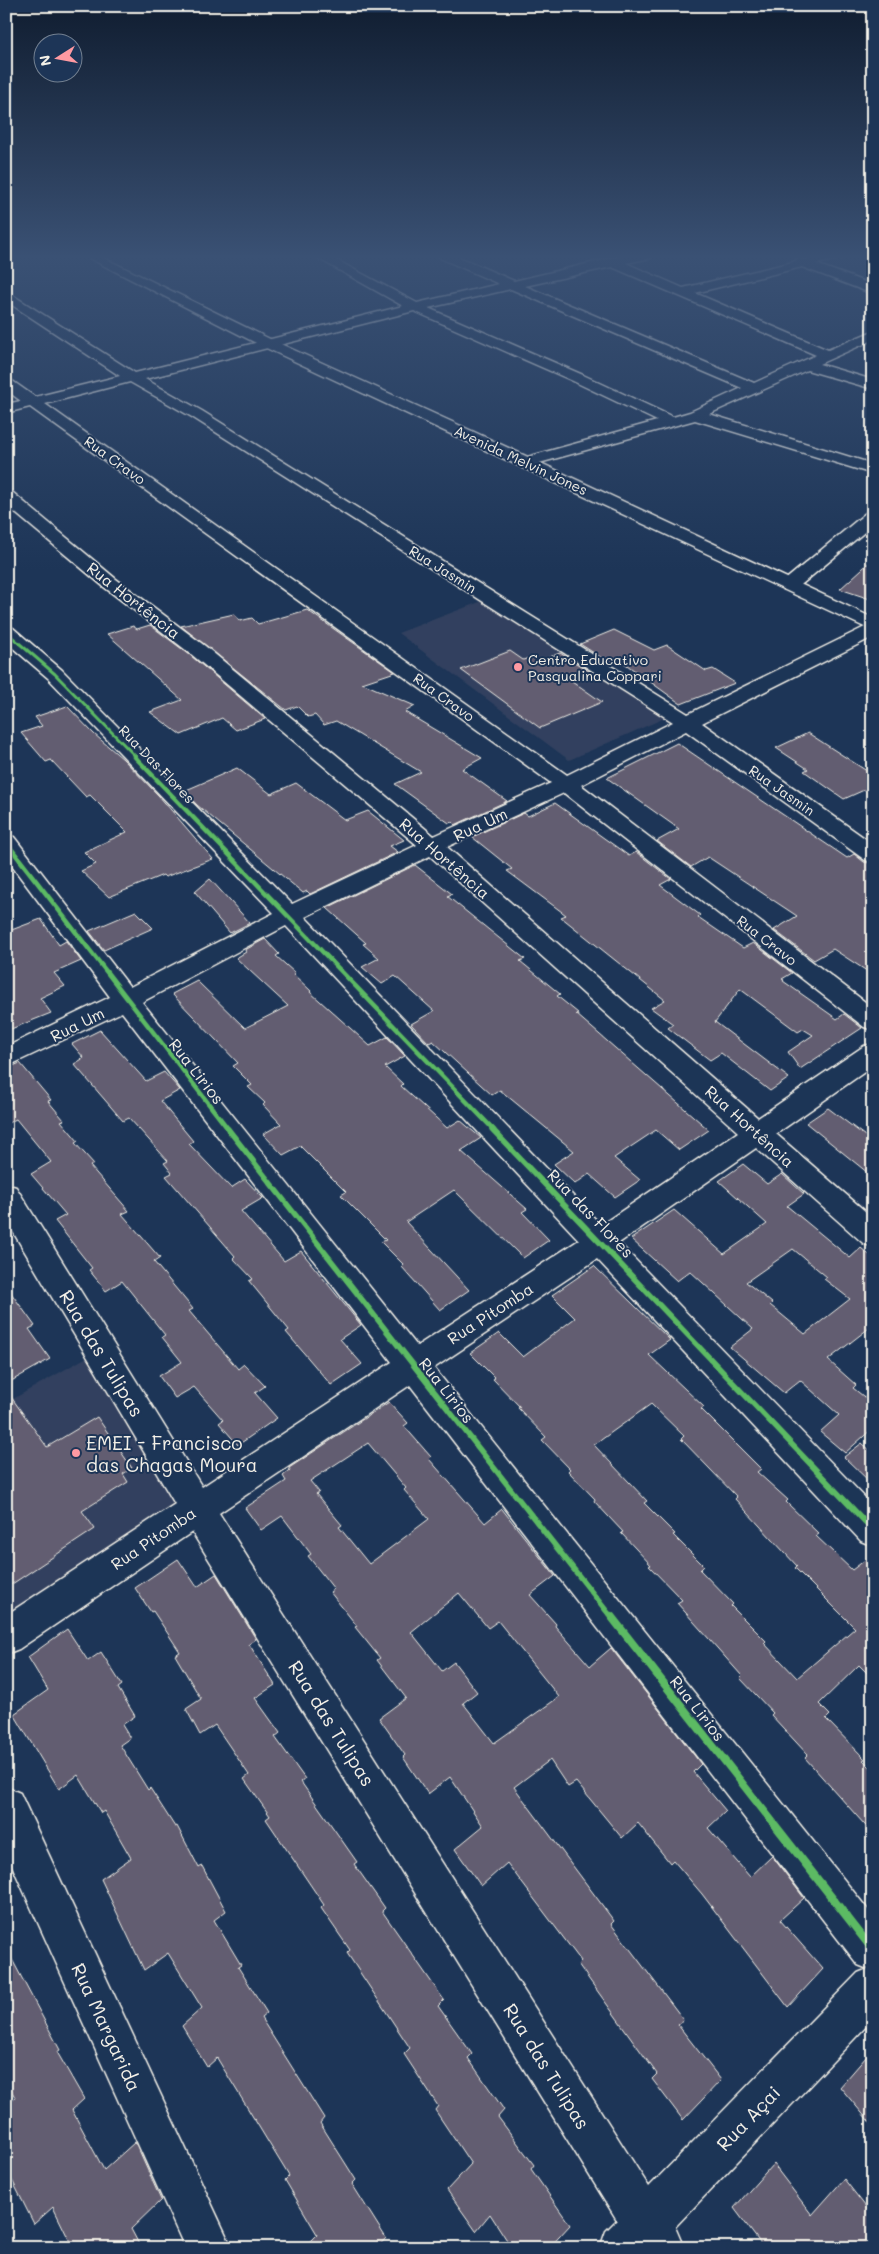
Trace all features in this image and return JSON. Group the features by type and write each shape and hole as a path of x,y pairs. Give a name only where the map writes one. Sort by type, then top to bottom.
{"street":[{"name":"Rua Jasmin","path":"105,360 132,378 197,414 688,723 873,855"},
{"path":"6,409 204,360"},
{"name":"Avenida Melvin Jones","path":"304,360 873,625"},
{"path":"535,360 670,421"},
{"path":"688,360 756,389"},
{"path":"526,462 670,421 695,416 816,360"},
{"path":"806,365 873,385"},
{"name":"Rua Cravo","path":"6,383 566,784 873,1021"},
{"path":"695,416 873,470"},
{"name":"Rua Hortência","path":"6,496 110,583 198,650 432,846 873,1235"},
{"path":"790,585 873,516"},
{"name":"Rua Um","path":"6,1058 126,1000 289,915 566,784 873,629"},
{"name":"Rua Das Flores","path":"6,632 55,674 289,915"},
{"name":"Rua Lirios","path":"6,842 126,1000 873,1950"},
{"name":"Rua das Flores","path":"289,915 873,1530"},
{"name":"Rua Pitomba","path":"6,1636 412,1364 600,1241 873,1053"},
{"name":"Rua das Tulipas","path":"6,1195 643,2240"},
{"name":"Rua Margarida","path":"6,1807 209,2248"},
{"name":"Rua Açai","path":"643,2240 873,1988"}],"shaded area":[{"name":"Centro Educativo Pasqualina Coppari","path":"485,600 667,717 569,760 398,633"},
{"name":"EMEI - Francisco das Chagas Moura","path":"87,1357 177,1503 6,1614 6,1403"}],"building":[{"path":"873,559 873,600 840,589"},
{"path":"307,610 395,672 362,683 415,706 405,712 482,758 462,769 507,801 455,825 452,822 449,823 395,784 421,772 336,721 324,725 315,715 308,717 297,706 286,710 181,626 234,614 240,621 252,618 258,624"},
{"path":"150,625 190,655 265,719 236,730 222,718 181,735 150,712 182,700 107,634 133,626 137,629"},
{"path":"614,630 654,650 667,645 706,671 713,669 735,683 681,704 620,660 611,664 580,644"},
{"path":"510,651 523,660 532,657 539,661 560,653 592,673 572,681 602,702 540,728 461,670"},
{"path":"67,706 159,796 213,859 165,877 163,875 109,897 81,871 96,864 84,852 127,832 90,795 86,797 51,760 46,762 21,733 42,726 35,717"},
{"path":"808,733 873,775 873,786 844,799 804,771 808,769 776,748"},
{"path":"677,743 847,858 854,854 864,862 873,864 873,975 833,949 814,960 774,930 797,916 708,857 691,867 657,841 679,829 607,778"},
{"path":"237,768 271,794 296,783 345,820 368,811 404,840 390,846 398,852 310,894 307,891 303,893 197,805 184,791"},
{"path":"555,803 629,856 636,852 671,879 660,885 700,915 698,917 743,948 753,943 792,973 782,979 783,981 837,1019 844,1014 862,1028 800,1069 788,1052 813,1035 803,1029 798,1032 740,989 715,1022 789,1078 770,1091 721,1053 710,1060 668,1028 673,1024 651,1008 665,1000 561,917 566,915 507,871 512,869 472,837 524,813 528,816"},
{"path":"415,865 452,894 447,896 525,959 520,961 560,994 557,996 578,1013 576,1014 709,1130 679,1150 656,1130 614,1158 640,1180 615,1197 589,1174 575,1184 554,1164 574,1151 500,1090 492,1095 433,1041 429,1043 411,1024 434,1011 395,976 382,984 362,967 379,958 363,944 366,943 327,908"},
{"path":"210,879 250,923 230,933 195,892"},
{"path":"136,911 153,928 104,950 89,931"},
{"path":"41,919 59,945 66,941 81,961 54,973 65,986 40,998 51,1013 6,1031 6,932"},
{"path":"265,939 279,954 276,956 295,973 293,974 310,992 370,1046 387,1037 405,1056 385,1067 403,1084 401,1086 447,1128 460,1120 481,1138 461,1151 527,1209 522,1212 549,1240 523,1258 454,1190 406,1222 469,1290 440,1310 402,1267 404,1265 381,1242 386,1240 341,1195 346,1192 300,1146 283,1155 263,1134 281,1124 263,1105 265,1103 248,1087 252,1085 233,1066 238,1063 172,994 197,981 245,1028 288,1006 236,958 246,952 245,950"},
{"path":"100,1030 146,1081 164,1072 180,1090 160,1101 193,1141 189,1144 231,1188 245,1179 263,1198 241,1211 284,1261 301,1251 361,1325 340,1339 362,1364 331,1385 286,1332 289,1330 249,1281 253,1279 233,1258 235,1256 166,1176 172,1173 164,1163 168,1161 129,1118 123,1121 74,1064 84,1058 72,1044"},
{"path":"20,1063 51,1100 48,1101 64,1120 61,1121 78,1141 75,1143 94,1164 90,1166 129,1211 122,1214 160,1258 154,1262 193,1309 189,1311 238,1369 244,1364 265,1386 255,1393 277,1418 238,1445 219,1423 223,1420 194,1387 175,1398 159,1376 182,1362 162,1337 165,1335 122,1281 106,1291 89,1270 92,1268 55,1221 66,1215 31,1174 51,1162 16,1119 6,1124 6,1069"},
{"path":"828,1108 873,1142 873,1177 806,1123"},
{"path":"743,1164 767,1184 782,1174 804,1194 787,1206 850,1258 861,1248 873,1258 873,1325 828,1360 856,1385 853,1388 873,1404 873,1428 845,1453 820,1432 839,1415 800,1380 784,1393 730,1347 753,1329 690,1271 677,1281 631,1239 674,1210 724,1254 767,1224 719,1181","holes":["793,1249 827,1277 824,1279 850,1299 805,1334 746,1282"]},
{"path":"594,1266 670,1340 649,1355 704,1407 701,1409 761,1469 757,1472 788,1500 786,1502 819,1534 816,1536 852,1570 873,1554 873,1679 859,1665 819,1704 830,1715 826,1719 865,1759 863,1760 873,1770 873,1834 805,1758 808,1755 771,1715 773,1713 740,1678 742,1676 677,1603 682,1600 649,1566 651,1565 621,1533 623,1532 594,1501 595,1499 568,1471 570,1469 542,1440 546,1437 493,1379 495,1378 470,1353 499,1333 523,1357 575,1318 552,1295","holes":["651,1404 684,1436 681,1439 737,1497 735,1499 797,1566 795,1568 855,1628 797,1678 764,1643 766,1641 731,1606 733,1604 700,1570 704,1566 673,1535 675,1534 644,1503 647,1501 594,1445"]},
{"path":"6,1286 35,1326 29,1329 50,1359 6,1384"},
{"path":"6,1390 47,1447 97,1417 132,1468 123,1474 128,1482 82,1511 95,1529 6,1588"},
{"path":"389,1402 408,1423 404,1426 431,1457 429,1459 485,1523 502,1509 555,1576 530,1595 556,1624 555,1626 590,1666 611,1648 701,1764 693,1772 726,1811 708,1828 750,1877 772,1856 804,1898 780,1920 823,1969 788,2007 702,1894 673,1860 670,1863 638,1823 622,1838 576,1782 568,1787 550,1760 514,1787 614,1921 611,1924 683,2019 678,2025 721,2080 683,2120 652,2079 657,2074 578,1964 581,1961 507,1863 481,1886 455,1849 483,1826 450,1777 428,1794 403,1757 405,1755 379,1718 406,1698 377,1660 380,1658 330,1592 334,1589 308,1556 311,1554 282,1516 261,1530 245,1508 286,1481 283,1476 290,1470 289,1468","holes":["368,1443 429,1519 369,1564 339,1527 342,1525 316,1494 319,1492 310,1481","459,1593 488,1628 498,1621 559,1697 494,1743 463,1703 477,1692 454,1662 442,1671 411,1632"]},
{"path":"862,1443 873,1453 873,1485 844,1457"},
{"path":"178,1559 197,1587 216,1574 256,1639 249,1644 275,1685 255,1698 280,1733 275,1737 305,1779 301,1782 357,1862 354,1864 385,1908 382,1911 444,2000 438,2006 472,2054 468,2058 504,2110 498,2117 534,2165 531,2169 570,2225 549,2248 512,2248 490,2214 476,2231 447,2190 471,2164 435,2110 438,2106 404,2054 410,2048 347,1953 350,1950 321,1908 324,1905 266,1819 270,1816 244,1779 249,1775 215,1725 200,1735 186,1709 201,1699 175,1655 180,1652 135,1588"},
{"path":"67,1629 88,1661 101,1652 122,1685 118,1688 135,1716 122,1725 130,1738 120,1745 148,1790 150,1788 175,1827 177,1826 199,1868 202,1866 226,1911 214,1920 241,1965 238,1967 267,2013 261,2018 324,2118 320,2123 356,2180 352,2184 386,2238 377,2248 303,2248 317,2234 285,2180 289,2176 217,2058 207,2067 182,2026 202,2008 168,1953 144,1970 101,1879 131,1858 104,1811 101,1813 78,1775 59,1789 14,1714 48,1690 28,1657"},
{"path":"6,1948 60,2050 57,2052 84,2099 72,2110 104,2170 135,2142 161,2200 131,2229 141,2248 73,2248 53,2207 34,2224 6,2168 6,2105 15,2097 6,2081"},
{"path":"873,2049 873,2126 840,2087"},
{"path":"773,2164 812,2215 844,2179 873,2216 873,2248 764,2248 734,2208"}],"cycle path":[{"path":"6,632 55,674 289,915 873,1530"},
{"path":"6,842 126,1000 873,1950"}],"place":[{"name":"Centro Educativo Pasqualina Coppari","path":"518,667"},
{"name":"EMEI - Francisco das Chagas Moura","path":"76,1453"}]}
